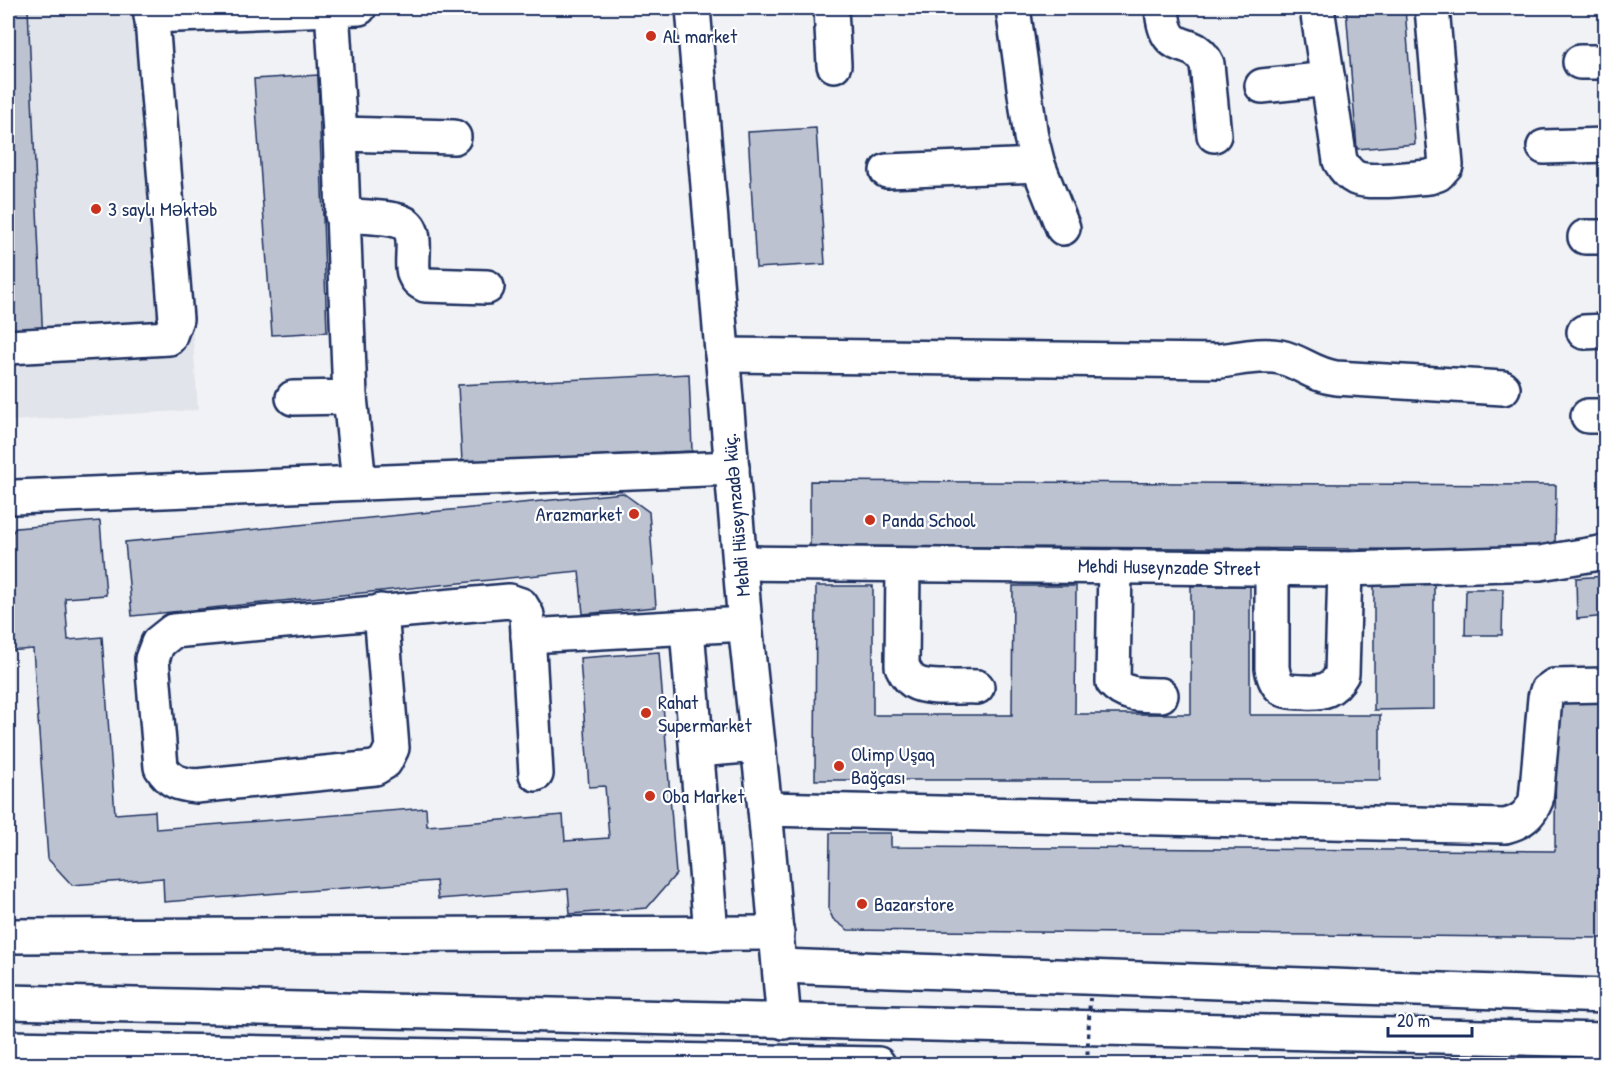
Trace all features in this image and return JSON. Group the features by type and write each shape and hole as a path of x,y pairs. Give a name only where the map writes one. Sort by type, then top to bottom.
{"main road":[{"path":"8,348 169,338 176,319 151,12 351,8 340,134 350,397 359,483"},
{"name":"Mehdi Hüseynzadə küç.","path":"693,8 740,563 784,1022"},
{"path":"831,8 834,65"},
{"path":"1013,8 1031,137 1038,165 1063,228"},
{"path":"1161,8 1162,23 1170,39 1179,45 1197,50 1203,55 1207,64 1214,135"},
{"path":"1317,8 1340,161 1345,170 1357,178 1367,180 1429,177 1438,174 1446,165 1432,8"},
{"path":"1262,86 1328,79"},
{"path":"340,134 454,137"},
{"path":"1544,147 1605,145"},
{"path":"887,171 1038,165"},
{"path":"342,215 400,221 409,228 414,244 416,279 425,285 487,287"},
{"path":"722,355 1219,361 1278,356 1320,376 1503,388"},
{"path":"293,398 350,397"},
{"path":"15,497 732,468"},
{"name":"Mehdi Huseynzadе Street","path":"740,563 1346,569 1540,562 1601,552"},
{"path":"903,565 902,666 906,675 914,682 924,686 978,687"},
{"path":"1115,566 1113,682 1127,694 1161,695"},
{"path":"1272,568 1273,678 1287,692 1320,693 1337,683 1342,674 1346,569"},
{"path":"381,611 392,748 385,762 375,768 196,786 168,779 161,767 152,659 158,643 173,631 381,611 509,601 521,605 527,615 536,774"},
{"path":"528,636 746,624"},
{"path":"687,627 711,934"},
{"path":"765,809 1505,826 1516,824 1525,817 1536,800 1547,691 1554,686 1605,685"},
{"path":"697,750 758,745"},
{"path":"8,936 777,933"},
{"path":"780,966 1605,996"},
{"path":"8,1002 1605,1040"},
{"path":"8,1048 878,1065"}],"path":[{"path":"1087,1065 1090,998"}],"shaded area":[{"name":"3 saylı Məktəb","path":"8,8 170,8 198,410 8,421"}],"building":[{"path":"8,8 28,8 43,344 8,346"},
{"path":"1346,8 1405,8 1415,144 1357,149"},
{"path":"318,75 327,332 272,335 254,79"},
{"path":"816,128 825,264 756,268 748,132"},
{"path":"689,374 692,451 462,462 458,385"},
{"path":"810,481 1556,485 1555,550 810,546"},
{"path":"623,493 649,512 656,607 583,614 579,571 132,616 125,542"},
{"path":"100,521 106,595 65,598 68,640 102,637 115,814 155,811 156,829 426,808 427,826 563,815 565,841 609,838 605,786 589,787 580,658 659,652 676,874 647,908 570,914 568,889 438,899 436,881 164,902 163,878 72,885 48,859 33,649 8,651 8,537 16,528"},
{"path":"1606,576 1606,616 1577,619 1576,578"},
{"path":"1434,584 1434,709 1374,710 1374,585"},
{"path":"816,586 873,586 873,715 1012,715 1013,586 1076,586 1075,714 1191,714 1191,586 1250,586 1250,715 1380,715 1380,780 815,780"},
{"path":"1466,589 1503,589 1502,635 1465,635"},
{"path":"1556,700 1606,701 1606,937 848,930 833,919 829,910 830,833 891,833 891,847 1555,851"}],"place":[{"name":"AL market","path":"651,36"},
{"name":"3 saylı Məktəb","path":"96,209"},
{"name":"Arazmarket","path":"634,514"},
{"name":"Panda School","path":"870,520"},
{"name":"Rahat Supermarket","path":"646,713"},
{"name":"Olimp Uşaq Bağçası","path":"839,766"},
{"name":"Oba Market","path":"650,796"},
{"name":"Bazarstore","path":"862,904"}]}
